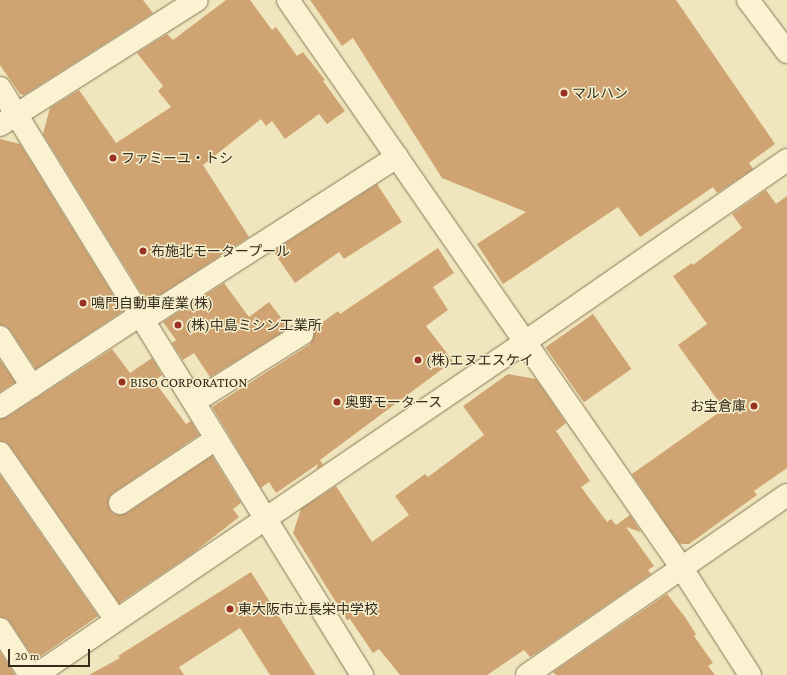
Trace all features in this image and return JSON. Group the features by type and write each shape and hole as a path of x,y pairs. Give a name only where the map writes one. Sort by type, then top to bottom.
{"street":[{"path":"8,120 197,0"},
{"path":"288,0 681,567 750,675"},
{"path":"748,0 787,52"},
{"path":"0,88 8,120 141,318 362,675"},
{"path":"0,407 397,157"},
{"path":"36,675 525,342 787,160"},
{"path":"194,402 302,334"},
{"path":"0,337 32,386"},
{"path":"120,503 216,438"},
{"path":"0,453 116,620"},
{"path":"526,675 549,669 681,567 787,495"},
{"path":"0,629 30,675"}],"building":[{"path":"0,0 143,0 153,13 24,95 20,94 0,65"},
{"path":"226,0 250,0 272,30 276,27 297,56 303,52 325,80 323,81 345,111 327,124 319,114 285,139 272,121 266,126 261,119 203,165 249,237 149,302 146,298 145,299 43,134 50,108 79,90 116,143 171,107 158,91 163,86 137,53 167,34 173,40"},
{"name":"マルハン","path":"310,0 676,0 775,144 749,163 753,169 717,193 713,187 640,237 618,207 503,284 477,244 526,212 442,178 353,38 342,46"},
{"path":"0,139 20,144 123,311 36,369 10,330 6,326 0,325"},
{"path":"377,184 402,222 344,259 339,252 295,283 273,251"},
{"path":"766,190 776,204 787,196 787,468 754,491 757,495 689,544 683,544 679,543 632,474 724,409 678,345 707,324 673,276 692,263 693,265 742,228 732,214"},
{"path":"438,248 454,273 433,287 448,310 426,326 453,361 320,460 323,465 316,469 318,464 276,493 269,482 261,488 212,407 309,345 313,339 313,329 338,311 340,314"},
{"path":"224,283 249,317 269,302 289,328 210,377 194,353 183,360 172,343 176,340 163,322"},
{"path":"593,314 631,369 584,402 545,347"},
{"path":"112,349 130,373 152,358 162,375 154,381 186,424 191,421 199,435 113,493 109,497 108,503 110,510 114,514 120,515 127,513 212,456 241,503 233,509 239,517 193,553 119,603 10,446 6,442 0,441 0,419 7,417"},
{"path":"0,360 15,382 0,392"},
{"path":"508,374 536,379 566,423 556,431 590,481 581,487 607,522 611,519 616,525 630,515 641,532 626,527 654,566 648,570 651,574 530,657 524,650 487,675 400,675 379,649 373,653 350,619 347,620 293,533 301,509 336,486 372,542 409,515 395,496 425,474 428,477 484,435 463,406"},
{"path":"0,475 98,616 35,660 10,622 6,618 0,617"},
{"path":"251,572 316,675 270,675 240,628 179,667 184,675 89,675 120,658 118,656"},
{"path":"667,594 696,634 694,636 713,663 708,666 715,675 556,675 553,672"},
{"path":"0,652 15,675 0,675"}],"place":[{"name":"マルハン","path":"564,93"},
{"name":"ファミーユ・トシ","path":"113,158"},
{"name":"布施北モータープール","path":"143,251"},
{"name":"鳴門自動車産業(株)","path":"83,303"},
{"name":"(株)中島ミシン工業所","path":"178,325"},
{"name":"(株)エヌエスケイ","path":"418,360"},
{"name":"BISO CORPORATION","path":"122,382"},
{"name":"奥野モータース","path":"337,402"},
{"name":"お宝倉庫","path":"754,406"},
{"name":"東大阪市立長栄中学校","path":"230,609"}]}
